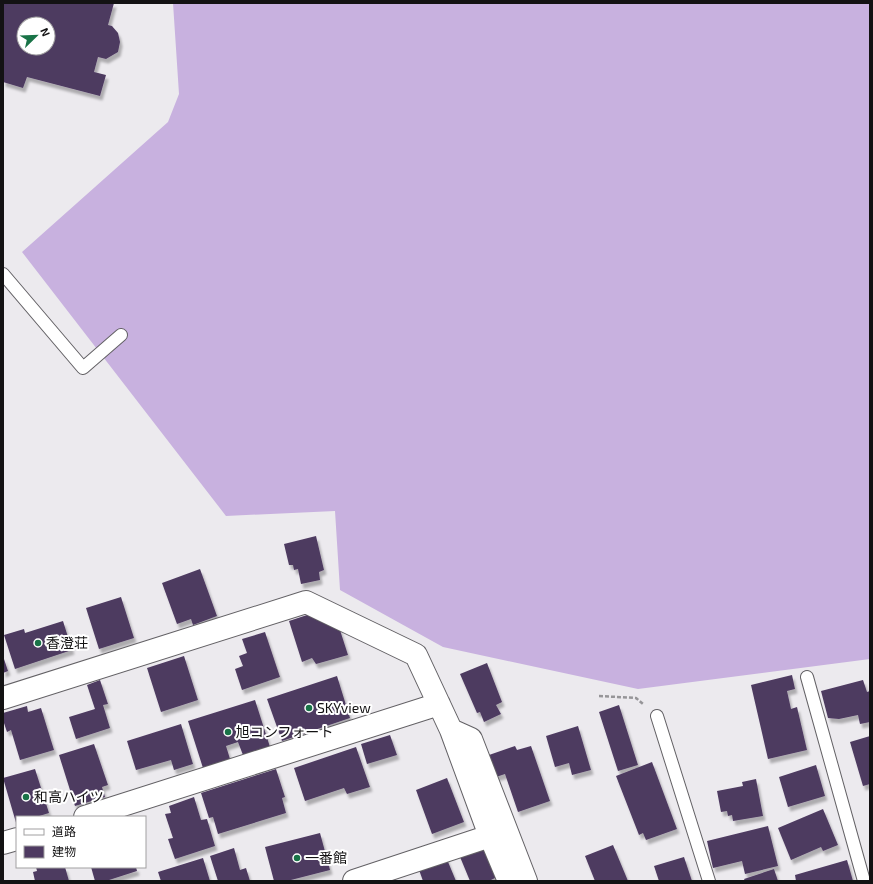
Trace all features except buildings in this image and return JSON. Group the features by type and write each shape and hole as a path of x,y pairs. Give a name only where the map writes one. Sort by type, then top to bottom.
{"street":[{"path":"3,698 306,602 416,655 451,730 490,836 509,881"},
{"path":"88,816 439,704"},
{"path":"451,730 471,739 526,881"},
{"path":"354,881 490,836"},
{"path":"3,843 16,839"}],"lane":[{"path":"3,274 83,368 121,335"},
{"path":"807,677 864,881"},
{"path":"657,716 709,881"}],"path":[{"path":"599,696 636,698 657,716"}],"shaded area":[{"path":"173,3 870,3 870,659 638,689 443,647 340,590 335,511 226,516 22,252 168,122 179,94"}],"place":[{"name":"香澄荘","path":"38,643"},
{"name":"SKYview","path":"309,708"},
{"name":"旭コンフォート","path":"228,732"},
{"name":"和高ハイツ","path":"26,797"},
{"name":"一番館","path":"297,858"}]}
